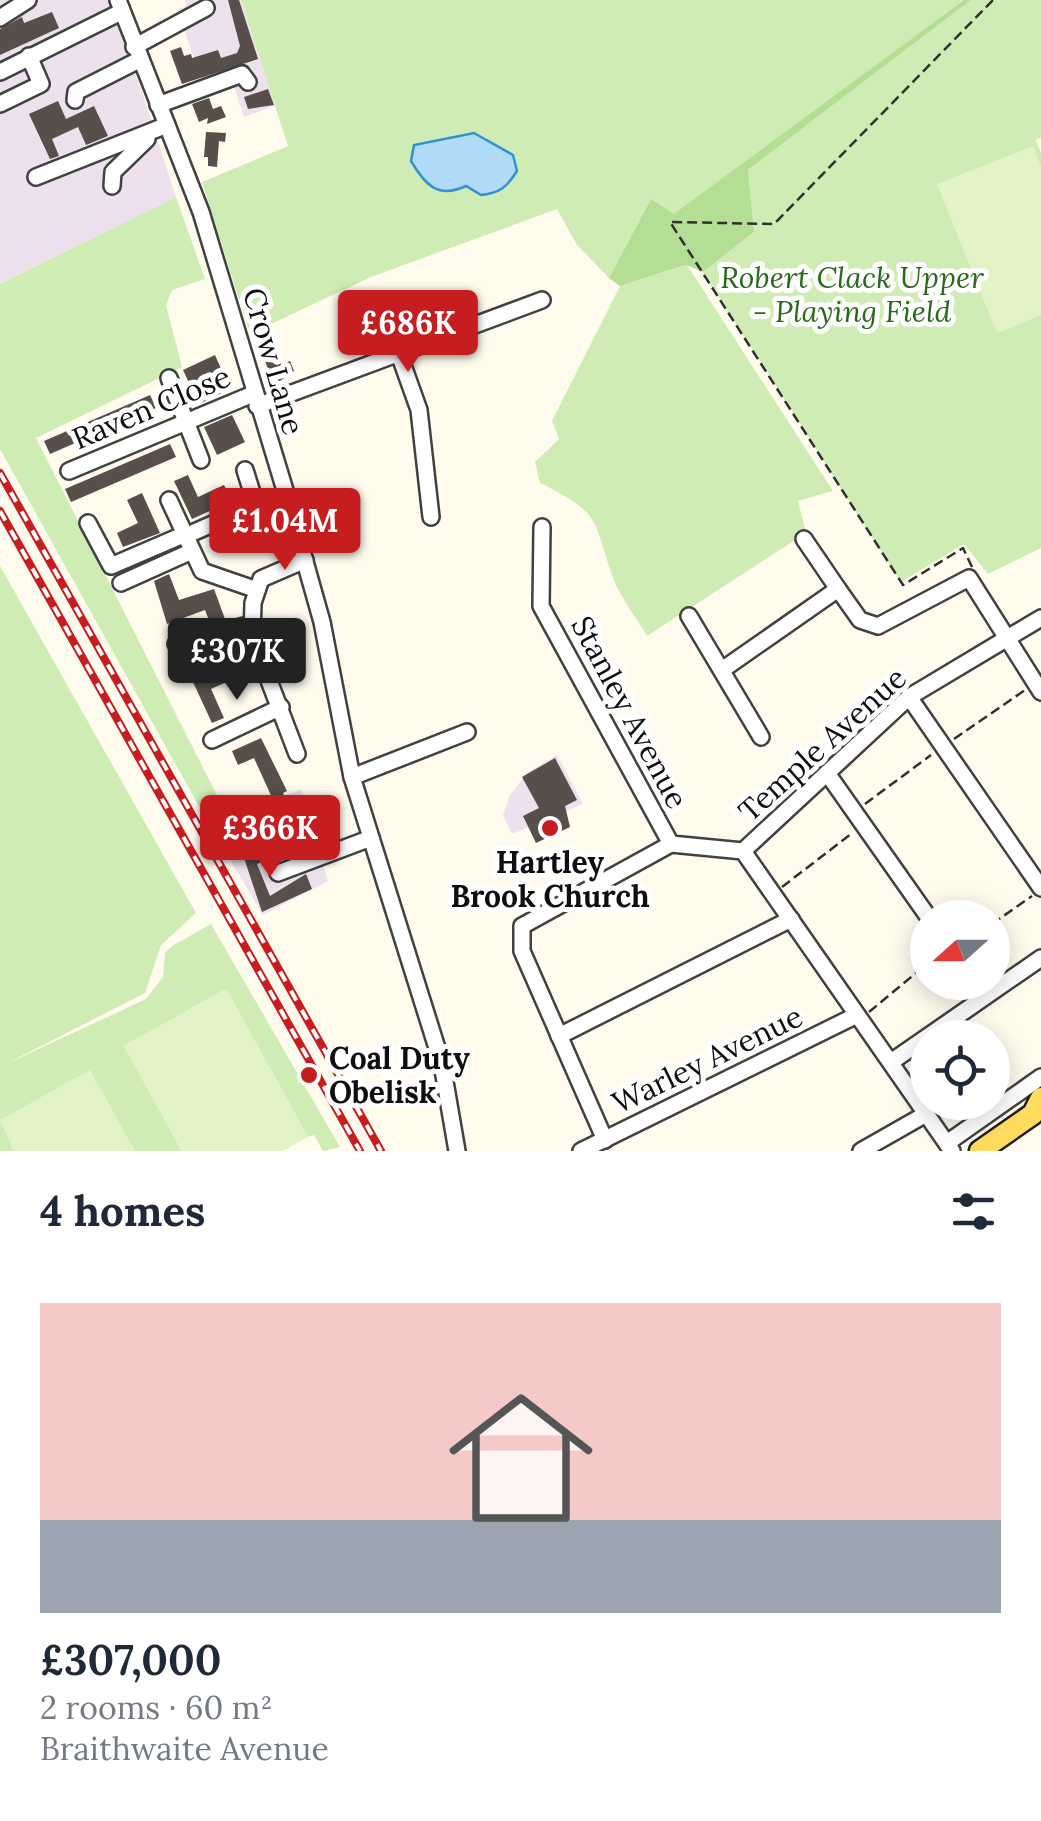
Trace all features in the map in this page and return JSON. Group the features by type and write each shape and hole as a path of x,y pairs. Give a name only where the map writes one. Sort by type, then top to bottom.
{"main road":[{"path":"980,1151 1038,1109"}],"street":[{"path":"0,18 28,0"},
{"path":"0,72 119,6"},
{"name":"Crow Lane","path":"119,6 201,212 305,560 352,777 442,1064 457,1133 456,1151"},
{"path":"76,100 76,92 206,8"},
{"path":"0,104 41,84 29,56"},
{"path":"158,104 227,76 242,74 248,82"},
{"path":"36,177 166,125"},
{"path":"112,186 113,172 166,125"},
{"name":"Raven Close","path":"69,470 186,423 399,354 542,300"},
{"path":"399,354 419,410 430,517"},
{"path":"169,378 202,460"},
{"path":"121,583 185,541 251,507 254,499 245,470"},
{"path":"168,500 202,571 257,590"},
{"path":"88,523 112,566 185,541"},
{"name":"Stanley Avenue","path":"542,528 542,606 671,844 743,851"},
{"path":"804,539 860,620 878,626 969,578 1038,688"},
{"path":"298,754 252,624 261,579 305,560"},
{"path":"722,670 838,589"},
{"path":"689,616 761,737"},
{"name":"Temple Avenue","path":"743,851 909,696 1041,618"},
{"path":"176,644 252,624"},
{"path":"909,696 1041,890"},
{"path":"212,740 281,707"},
{"path":"352,777 467,732"},
{"path":"827,773 917,900"},
{"path":"278,873 371,838"},
{"path":"605,1140 522,951 522,926 671,844"},
{"path":"743,851 910,1090"},
{"path":"559,1036 790,919"},
{"path":"1010,975 1041,958"},
{"path":"891,1062 968,1000"},
{"name":"Warley Avenue","path":"581,1151 859,1017"},
{"path":"930,1120 950,1147 1041,1077"},
{"path":"861,1151 915,1120"}],"path":[{"path":"969,578 973,562 963,548 903,585 670,222 774,224 993,0"},
{"path":"773,894 943,746 1038,688"},
{"path":"1010,912 1041,890"},
{"path":"859,1017 910,977"}],"shaded area":[{"path":"0,0 112,0 176,197 0,284"},
{"path":"185,0 241,0 275,106 244,117 229,71 202,80 177,10 186,6"},
{"path":"557,755 583,804 512,834 503,815 510,795 528,772"},
{"path":"301,789 328,881 263,915 210,826"}],"green space":[{"path":"241,0 964,0 674,215 651,199 609,278 577,245 557,209 371,277 250,334 202,182 288,146"},
{"path":"964,0 971,0 748,170 754,232 703,272 686,265 620,286 609,278 651,199 674,214"},
{"name":"Robert Clack Upper - Playing Field","path":"971,0 1041,0 1041,137 1036,140 1041,153 1041,548 988,574 964,544 901,582 703,272 754,232 748,170"},
{"path":"1033,146 1041,167 1041,315 997,333 937,184"},
{"path":"176,197 205,279 172,290 166,305 182,367 36,438 229,819 210,826 0,449 0,284"},
{"path":"687,265 833,491 798,501 806,533 647,636 615,583 591,518 574,502 540,483 535,462 559,439 552,421 620,286"},
{"path":"0,566 196,913 161,945 145,993 4,1065 146,999 163,977 165,953 211,924 340,1147 323,1151 314,1135 308,1137 226,989 124,1046 182,1151 0,1151"},
{"path":"226,989 308,1137 283,1151 182,1151 124,1046"},
{"path":"90,1070 135,1151 14,1151 0,1120"}],"water":[{"path":"474,133 513,155 517,171 498,191 481,195 466,186 440,190 427,183 411,161 414,145"}],"building":[{"path":"228,0 239,0 258,59 182,84 170,51 181,47 184,56 191,54 192,58 218,50 221,58 237,53 240,46"},
{"path":"52,12 59,28 0,55 0,29 22,17 24,23"},
{"path":"268,89 274,105 248,109 244,97"},
{"path":"209,98 213,109 221,106 226,117 207,124 208,118 199,122 192,104"},
{"path":"58,101 66,119 94,106 108,136 86,145 78,127 52,139 59,156 50,159 29,114"},
{"path":"206,132 226,133 225,142 219,141 217,167 208,166 208,157 204,157"},
{"path":"273,332 281,364 290,361 294,371 274,385 256,337"},
{"path":"215,355 230,389 199,404 183,370"},
{"path":"150,395 156,408 50,454 44,441"},
{"path":"232,415 245,442 217,455 204,427"},
{"path":"170,444 176,457 71,502 65,489"},
{"path":"188,475 198,497 224,485 232,501 192,519 174,481"},
{"path":"142,493 160,533 123,547 117,533 138,523 127,500"},
{"path":"169,574 179,600 214,589 225,619 210,623 205,610 167,624 154,581"},
{"path":"214,646 222,663 235,658 240,676 211,689 224,718 212,723 192,680 207,673 197,650"},
{"path":"261,738 287,791 283,793 290,809 235,830 231,819 274,802 254,758 238,765 232,751"},
{"path":"555,758 577,800 565,806 570,827 536,843 523,816 539,808 522,777"},
{"path":"265,840 269,851 259,855 262,862 257,864 270,896 306,874 312,889 262,912 241,849"}],"railway":[{"path":"0,473 381,1151"},
{"path":"0,511 360,1151"}],"place":[{"name":"Hartley Brook Church","path":"550,828"},
{"name":"Coal Duty Obelisk","path":"309,1075"}]}
